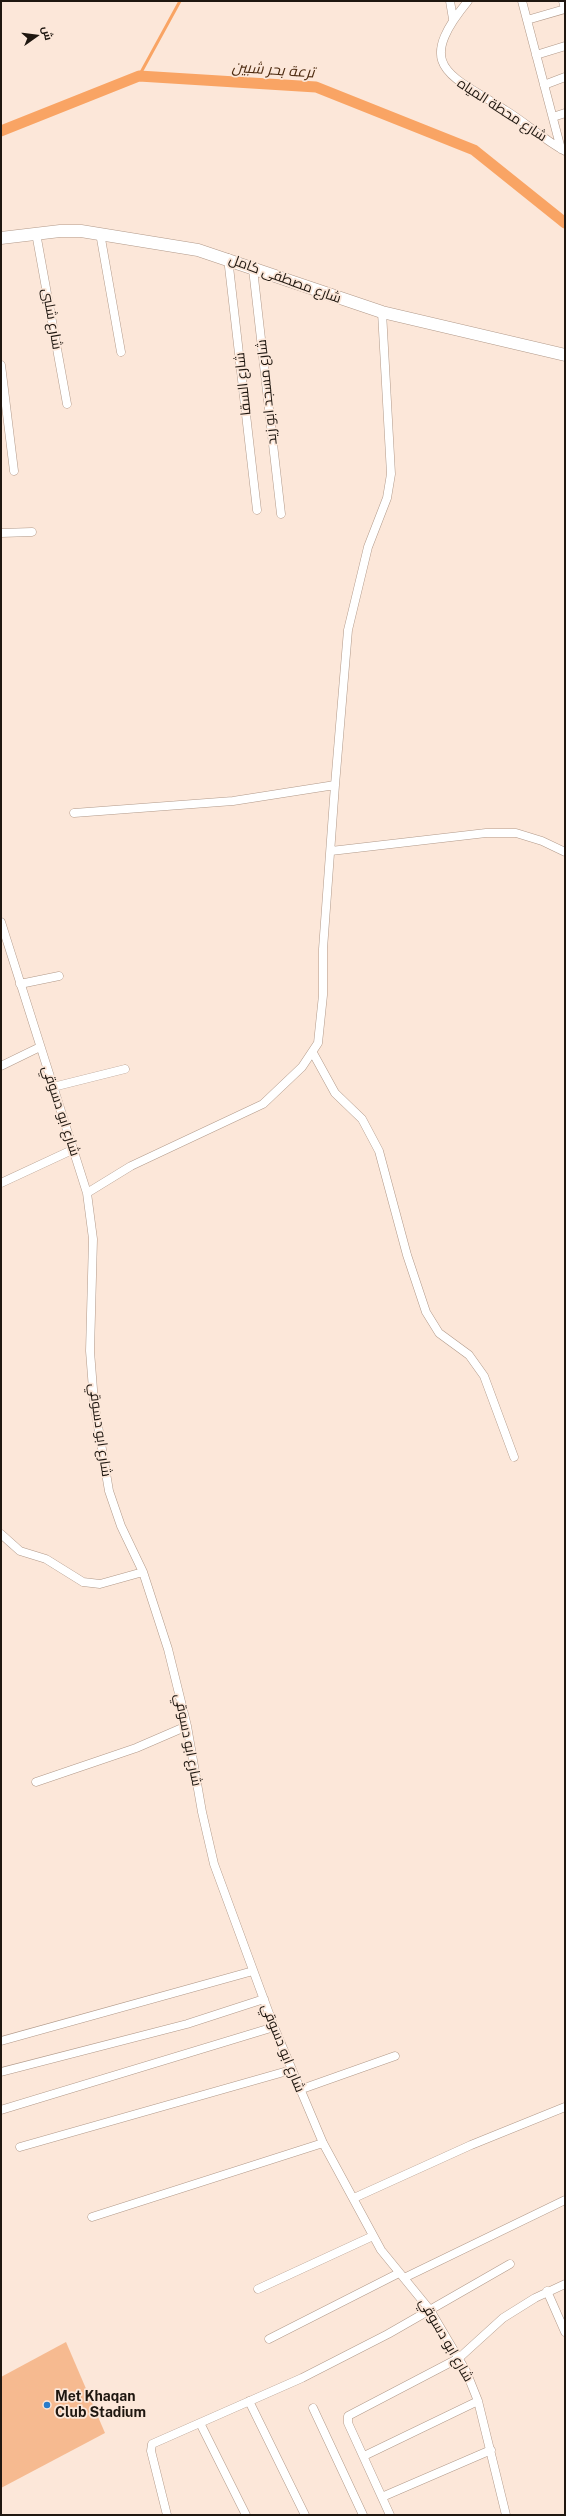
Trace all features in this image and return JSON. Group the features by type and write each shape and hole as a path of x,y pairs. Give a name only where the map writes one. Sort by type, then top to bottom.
{"main road":[{"name":"شارع مصطفى كامل","path":"1,238 60,231 100,233 198,250 228,258 253,269 382,312 565,355"}],"street":[{"path":"450,1 453,19"},
{"name":"شارع محطة المياه","path":"468,1 447,29 442,45 443,62 451,76 563,150"},
{"path":"522,1 563,150"},
{"path":"527,20 565,9 563,1"},
{"path":"536,55 565,46"},
{"path":"544,85 565,77"},
{"path":"553,117 565,113"},
{"name":"شارع شلبى","path":"36,233 67,404"},
{"path":"100,233 121,352"},
{"name":"شارع السقا","path":"228,258 257,510"},
{"name":"شارع مسجد ابو زيد","path":"253,269 281,514"},
{"path":"87,1193 138,1162 263,1104 287,1083 313,1053 321,1031 323,949 348,630 368,547 387,498 391,474 382,312"},
{"path":"1,365 14,471"},
{"path":"1,533 32,532"},
{"path":"74,813 232,801 335,784"},
{"path":"331,851 486,834 516,833 542,841 565,852"},
{"name":"شارع ابو دسوقي","path":"1,922 72,1150 87,1193 93,1229 90,1351 94,1402 109,1491 118,1519 143,1572 168,1649 187,1726 202,1812 214,1864 274,2027 323,2143 354,2198 372,2236 401,2276 430,2310 459,2358 478,2401 506,2515"},
{"path":"20,984 59,976"},
{"path":"1,1066 40,1047"},
{"path":"313,1053 335,1093 362,1119 370,1132 381,1158 409,1262 426,1312 439,1333 469,1355 478,1366 484,1376 514,1457"},
{"path":"53,1087 125,1069"},
{"path":"1,1183 72,1150"},
{"path":"1,1534 20,1552 46,1559 83,1582 100,1584 143,1572"},
{"path":"36,1782 136,1748 187,1726"},
{"path":"1,2041 253,1971"},
{"path":"1,2072 187,2024 264,1999"},
{"path":"1,2110 274,2027"},
{"path":"300,2090 394,2056"},
{"path":"20,2147 291,2070"},
{"path":"354,2198 471,2145 565,2107"},
{"path":"92,2217 323,2143"},
{"path":"269,2339 565,2200"},
{"path":"258,2289 372,2236"},
{"path":"167,2515 150,2447 158,2441 249,2402 333,2363 510,2264"},
{"path":"390,2515 348,2423 348,2416 459,2358 503,2318 547,2291 565,2284"},
{"path":"547,2291 565,2332"},
{"path":"364,2456 478,2401"},
{"path":"249,2402 305,2515"},
{"path":"313,2408 363,2515"},
{"path":"200,2423 246,2515"},
{"path":"382,2497 490,2450"}],"shaded area":[{"name":"Met Khaqan Club Stadium","path":"66,2342 105,2433 1,2488 1,2377"}],"waterway":[{"path":"139,76 180,1"},
{"name":"ترعة بحر شبين","path":"1,131 139,76 316,87 474,150 565,223"}],"place":[{"name":"Met Khaqan Club Stadium","path":"47,2405"}]}
